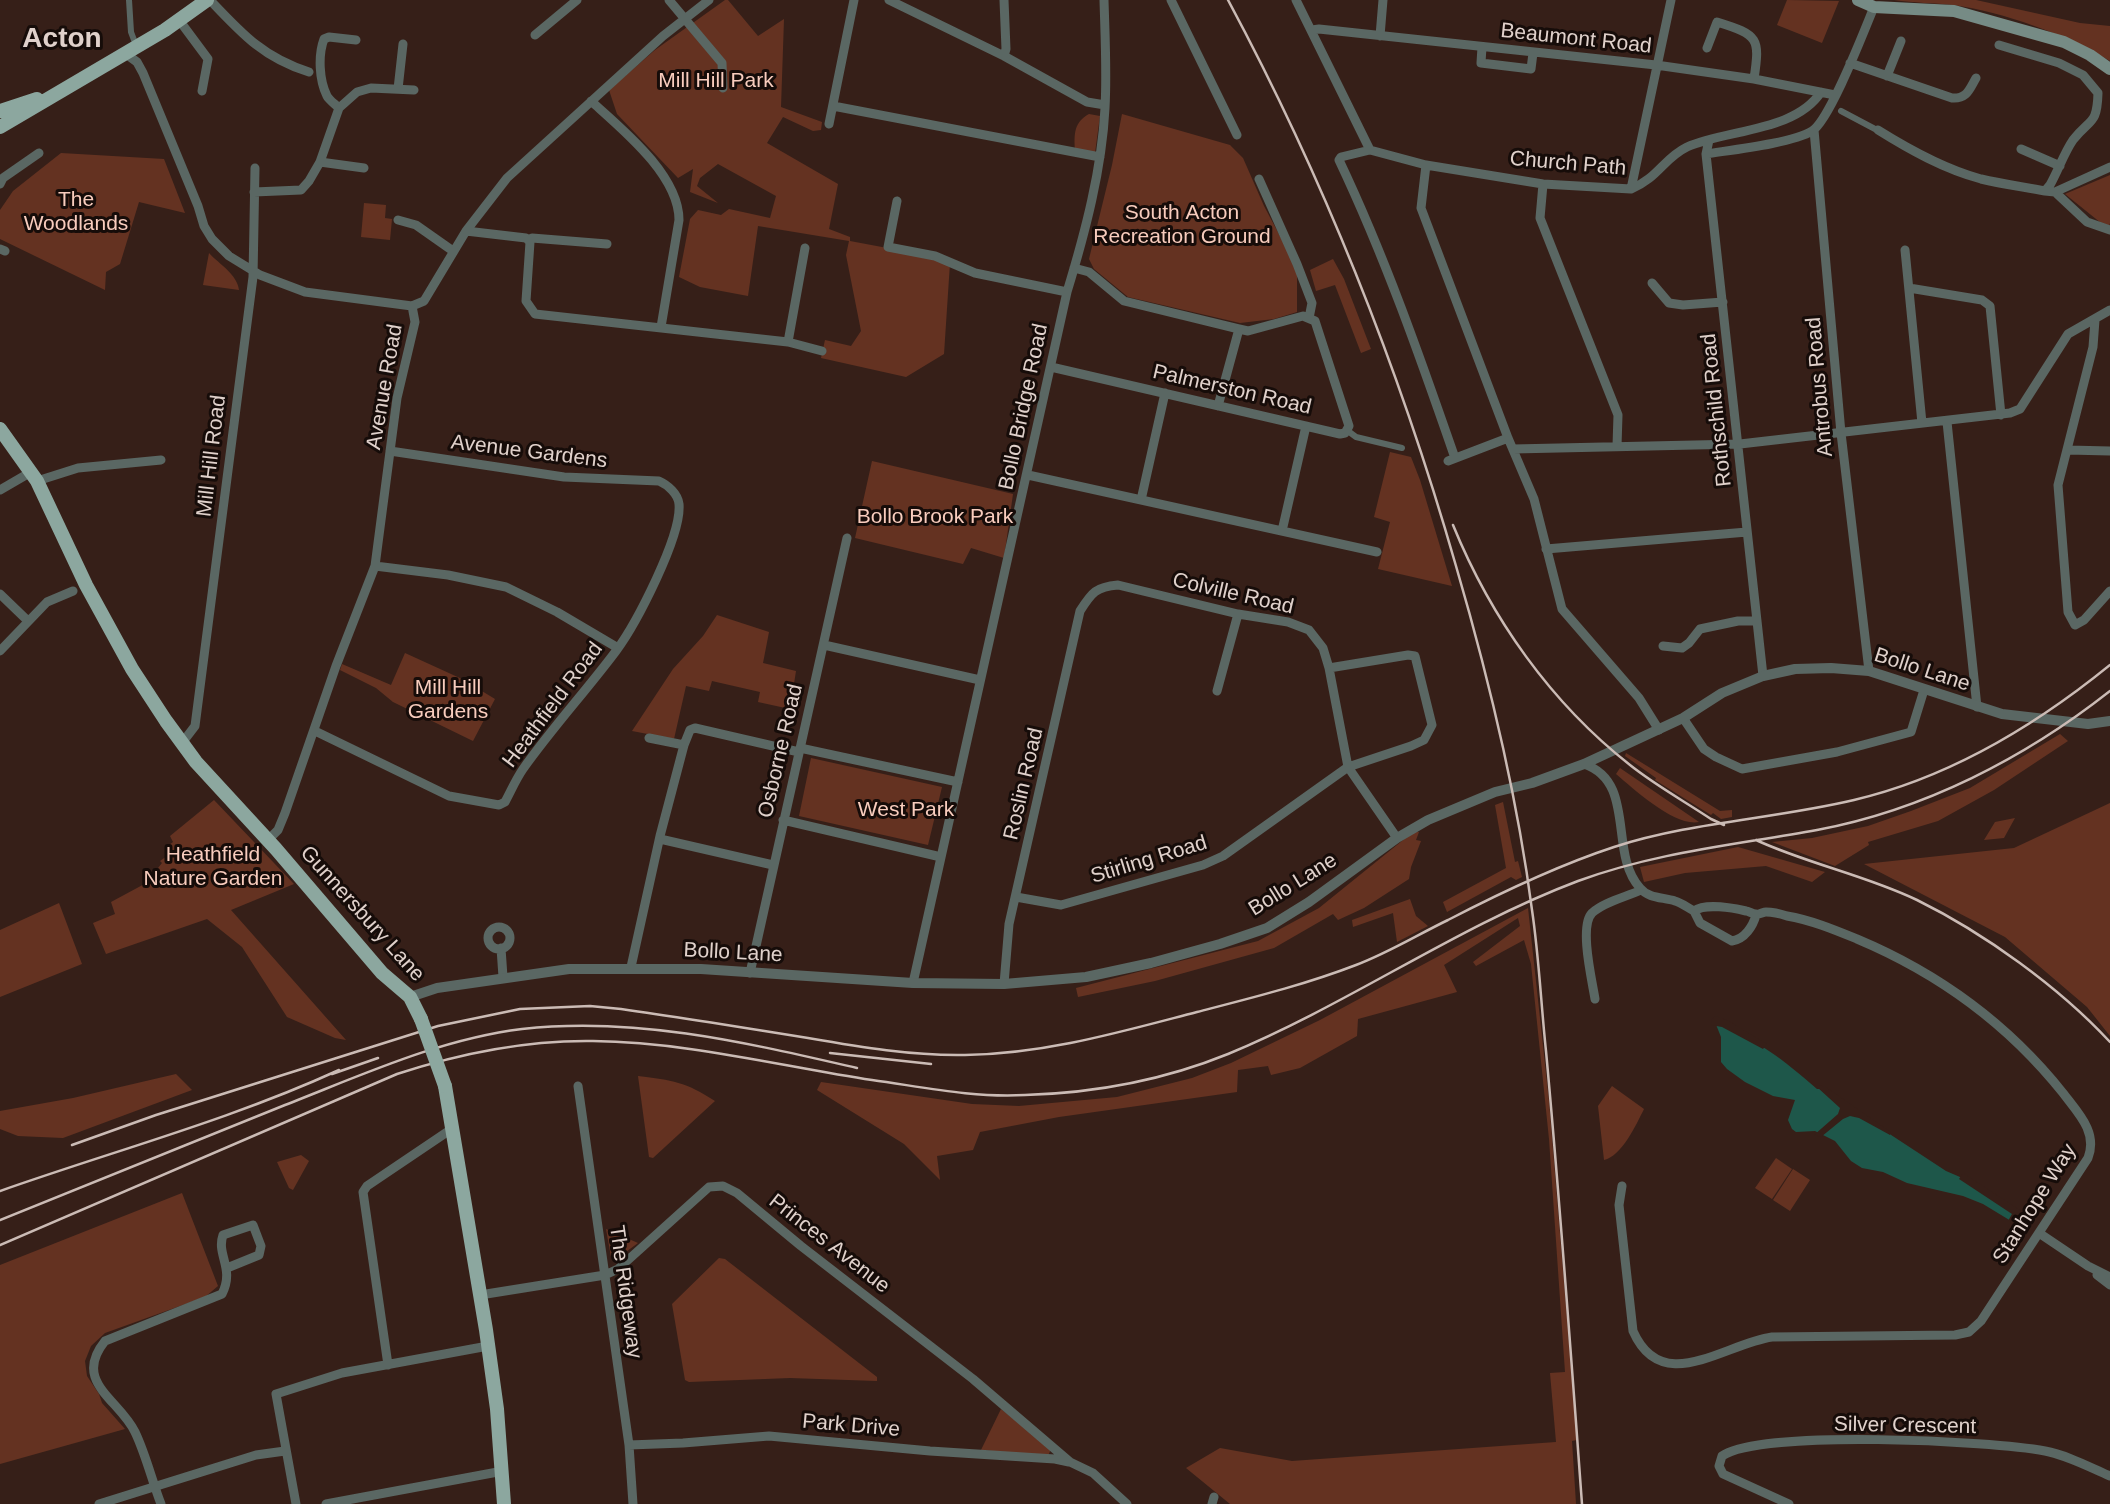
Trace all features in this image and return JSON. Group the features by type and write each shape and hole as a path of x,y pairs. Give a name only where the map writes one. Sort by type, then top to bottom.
{"main road":[{"path":"0,127 125,54 208,0"},
{"path":"1858,0 1874,6 1954,11 2064,42 2110,69"},
{"path":"0,111 58,93"},
{"name":"Gunnersbury Lane","path":"0,429 34,477 86,585 116,639 148,695 182,743 382,973 410,997 421,1019 445,1086 453,1128 488,1346 503,1471 504,1504"}],"street":[{"path":"129,0 134,40"},
{"path":"208,0 246,38 267,54 286,65 309,72"},
{"path":"535,35 577,0"},
{"path":"669,0 723,63 723,88"},
{"name":"Avenue Road","path":"268,840 278,830 336,666 375,566 397,398 414,311 424,301 466,230 507,178 663,36 709,0"},
{"path":"829,124 854,0"},
{"path":"891,0 1004,56 1087,102 1105,105"},
{"path":"1004,0 1004,56"},
{"name":"Bollo Bridge Road","path":"913,983 1067,292 1100,157 1105,105 1104,0"},
{"path":"1171,0 1237,135"},
{"path":"1296,0 1370,150 1339,160 1408,323 1430,383 1451,459 1508,438"},
{"path":"1380,36 1383,0"},
{"path":"1632,189 1671,0"},
{"path":"1706,154 1783,140 1814,130 1821,124 1874,6"},
{"path":"179,20 208,59 202,91"},
{"path":"1707,48 1717,22 1751,36 1758,49 1754,79"},
{"name":"Beaumont Road","path":"1312,30 1656,65 1754,79 1835,95"},
{"path":"339,108 327,97 320,67 321,47 324,38 356,40"},
{"path":"1887,76 1900,41"},
{"path":"398,89 403,44"},
{"path":"1999,45 2059,63 2083,75 2098,93 2098,109 2093,122 2073,140 2050,191"},
{"path":"1482,47 1481,63 1531,69 1533,52"},
{"path":"125,54 137,62 143,73 207,232 229,256 253,271 305,292 414,311"},
{"path":"1850,62 1952,98 1961,98 1967,94 1976,78"},
{"path":"254,192 301,190 320,162 339,108 357,92 372,88 414,90"},
{"name":"Church Path","path":"1370,150 1426,164 1543,184 1632,189 1655,176 1684,149 1709,140 1752,131 1793,116 1821,92"},
{"path":"591,101 659,169 679,208 661,327"},
{"path":"833,106 1100,157"},
{"path":"1841,111 1915,153 1953,169 1980,179 2050,191 2087,222 2110,230"},
{"path":"1777,122 1783,140"},
{"name":"Antrobus Road","path":"1814,130 1841,432 1869,671"},
{"name":"Rothschild Road","path":"1709,140 1706,154 1740,444 1763,676"},
{"path":"2021,149 2060,166"},
{"path":"0,184 3,178 39,153"},
{"path":"320,162 364,168"},
{"path":"1426,164 1421,208 1508,438 1534,499 1562,609 1639,698 1659,730"},
{"path":"2050,191 2110,167"},
{"name":"Mill Hill Road","path":"182,743 195,726 253,271 255,168"},
{"path":"1259,179 1312,303 1309,318"},
{"path":"1543,184 1540,218 1618,415 1617,446"},
{"path":"897,201 888,247 935,256 975,273 1067,292"},
{"path":"398,220 416,225 453,251"},
{"path":"466,230 528,240 532,237 607,244"},
{"path":"528,240 531,252 527,301 535,314 788,342 822,351"},
{"path":"788,342 805,248"},
{"path":"1905,250 1922,423"},
{"path":"1074,268 1089,272 1124,301 1248,331 1303,316 1315,321 1348,421 1348,431"},
{"path":"1652,283 1669,303 1683,305 1723,302"},
{"path":"1909,288 1982,300 1990,306 2001,415"},
{"path":"1513,449 1740,444 2001,415 2020,409 2068,334 2110,310"},
{"path":"2095,320 2093,347 2058,493 2068,612 2075,625 2110,591"},
{"path":"1218,406 1239,329"},
{"name":"Palmerston Road","path":"1051,367 1306,426 1340,433 1348,431 1356,437 1402,448"},
{"path":"1141,500 1165,393"},
{"path":"1947,422 1978,708"},
{"path":"1282,531 1306,426"},
{"path":"2068,450 2110,451"},
{"name":"Avenue Gardens","path":"390,452 564,477 645,480 665,484 677,496 679,505 676,531 662,566 627,632"},
{"path":"0,490 34,477 78,468 161,460"},
{"path":"1028,475 1377,552"},
{"path":"1546,549 1747,532"},
{"name":"Osborne Road","path":"750,973 783,820 791,769 799,750 847,538"},
{"path":"375,566 448,575 506,587 557,612 618,648"},
{"name":"Colville Road","path":"1090,594 1105,586 1118,585 1238,614 1288,622 1309,630 1323,648 1329,668 1348,767 1397,838"},
{"path":"0,651 47,602 73,592"},
{"path":"0,594 28,621"},
{"name":"Roslin Road","path":"1004,984 1009,924 1080,611 1090,594"},
{"path":"1217,691 1238,614"},
{"path":"1663,646 1682,648 1700,629 1738,621 1757,621"},
{"name":"Heathfield Road","path":"315,731 449,796 499,804 505,802 521,772 618,648 627,632"},
{"path":"824,645 980,680"},
{"name":"Stirling Road","path":"1016,897 1060,905 1203,865 1223,856 1348,767 1424,740 1432,725 1415,656 1329,668"},
{"name":"Bollo Lane","path":"410,997 437,988 503,977 569,969 631,967 913,983 1004,984 1086,977 1197,950 1267,928 1309,902 1397,838 1428,820 1470,801 1584,764 1683,718 1722,693 1763,676 1795,669 1869,671 2002,714 2088,724 2110,721"},
{"path":"1683,718 1704,749 1742,769 1837,752 1911,732 1924,690"},
{"path":"631,967 660,839 690,730 695,728 958,782"},
{"path":"649,738 684,746"},
{"path":"1584,764 1596,770 1612,786 1616,797 1620,834 1630,869 1641,890 1595,911 1588,919 1586,931 1595,999"},
{"path":"783,820 941,857"},
{"path":"660,839 773,865"},
{"name":"Stanhope Way","path":"1622,1186 1619,1205 1633,1331 1648,1353 1669,1364 1686,1365 1772,1337 1955,1335 1969,1332 1981,1321 2088,1158 2092,1143 2084,1121 2043,1069 1992,1020 1953,990 1917,968 1818,924 1769,913 1756,915 1745,910 1727,908 1699,908 1694,911 1641,890"},
{"path":"1694,911 1700,923 1732,941 1738,940 1746,932 1756,915"},
{"path":"501,948 503,977"},
{"name":"The Ridgeway","path":"578,1086 629,1445 633,1504"},
{"path":"388,1365 362,1201 363,1192 367,1186 453,1128"},
{"name":"Princes Avenue","path":"480,1296 605,1275 629,1261 709,1187 723,1186 737,1193 973,1379 1070,1462 1093,1473 1128,1504"},
{"path":"161,1504 134,1430 98,1385 93,1371 94,1355 105,1341 222,1293 227,1280 227,1268 220,1243 223,1235 253,1225 261,1246 259,1255 227,1268"},
{"path":"2039,1233 2088,1266 2110,1285"},
{"path":"2088,1266 2110,1277"},
{"path":"296,1504 276,1394 342,1373 488,1346"},
{"name":"Park Drive","path":"629,1445 769,1436 1070,1462"},
{"name":"Silver Crescent","path":"1789,1504 1721,1472 1718,1466 1725,1454 1776,1443 1909,1440 2052,1453 2110,1476"},
{"path":"99,1504 256,1455 285,1451"},
{"path":"326,1504 503,1471"}],"green space":[{"name":"Mill Hill Park","path":"728,0 758,36 784,19 781,107 822,122 821,130 813,131 783,117 767,143 838,184 829,229 850,237 850,241 935,257 950,263 944,354 906,377 821,358 825,340 851,346 861,331 846,255 849,241 758,226 748,296 700,287 679,277 690,219 698,210 721,215 729,209 770,218 776,196 718,164 700,178 697,186 718,203 690,192 693,169 678,178 617,114 609,90 655,50"},
{"path":"1787,0 1839,1 1822,43 1777,25"},
{"path":"1894,0 1976,0 2080,23 2110,26 2110,61 2075,42 1993,13 1953,5"},
{"path":"1089,114 1100,116 1095,153 1075,150 1076,129 1080,121"},
{"name":"South Acton Recreation Ground","path":"1122,114 1230,145 1243,158 1264,206 1297,268 1297,312 1274,319 1240,323 1128,297 1094,269 1089,259"},
{"name":"The Woodlands","path":"61,153 164,159 185,213 139,202 120,264 106,272 105,290 0,239 0,210 13,191"},
{"path":"2110,175 2110,223 2109,227 2065,194"},
{"path":"364,203 386,205 385,218 392,219 390,240 361,237"},
{"path":"209,253 232,274 239,290 203,285"},
{"path":"1333,259 1344,279 1371,349 1361,353 1335,285 1316,291 1310,270"},
{"path":"1390,452 1411,457 1452,586 1378,569 1390,522 1374,517"},
{"name":"Bollo Brook Park","path":"872,461 1013,494 1004,558 971,548 963,564 855,538"},
{"path":"717,615 769,632 763,663 796,671 790,709 758,702 760,692 712,681 709,691 686,686 674,739 632,731 673,669 703,636"},
{"name":"Mill Hill Gardens","path":"405,653 462,679 495,699 473,741 393,702 376,688 340,670 342,664 391,685"},
{"path":"2060,734 2068,741 1994,790 1938,821 1868,842 1869,845 1835,866 1772,842 1812,838 1868,826 1911,811 1970,788"},
{"path":"1626,753 1720,811 1732,810 1732,817 1721,819 1713,813 1711,815 1655,780 1656,778 1625,756"},
{"name":"West Park","path":"811,758 942,787 928,845 799,816"},
{"path":"1620,768 1699,822 1679,819 1656,806 1616,774"},
{"name":"Heathfield Nature Garden","path":"214,800 294,884 231,910 346,1040 335,1038 287,1017 242,947 207,919 106,954 93,923 115,914 111,902 163,874 158,868 162,863 160,861 167,856 165,848 173,842 170,836"},
{"path":"1503,802 1515,862 1518,861 1522,877 1516,880 1511,877 1447,912 1443,902 1506,868 1495,805"},
{"path":"2110,803 2110,1036 2087,1007 2005,937 1864,864 2014,848"},
{"path":"2015,818 2004,838 1984,840 1995,822"},
{"path":"1413,832 1419,832 1416,840 1421,841 1409,879 1364,908 1338,920 1333,914 1274,948 1155,981 1078,997 1076,988 1258,941 1319,908"},
{"path":"1738,847 1825,872 1812,882 1766,866 1685,873 1644,882 1640,867"},
{"path":"1410,899 1416,916 1428,926 1397,942 1393,913 1353,927 1352,920"},
{"path":"59,903 82,964 0,997 0,930"},
{"path":"1528,908 1549,1101 1577,1440 1572,1441 1576,1504 1230,1504 1186,1468 1220,1448 1292,1461 1556,1442 1550,1373 1565,1372 1549,1139 1531,964 1524,940 1476,966 1473,962 1520,926 1518,918 1444,965 1457,992 1358,1019 1357,1036 1300,1068 1271,1075 1268,1066 1238,1070 1237,1092 1059,1117 980,1132 973,1150 937,1156 940,1180 904,1144 817,1090 821,1082 972,1104 1019,1106 1117,1097 1192,1078 1231,1063 1320,1020"},
{"path":"176,1074 192,1090 63,1138 18,1136 0,1129 0,1111 73,1098"},
{"path":"638,1076 678,1083 715,1101 653,1158 649,1157"},
{"path":"1612,1086 1644,1109 1633,1131 1617,1153 1604,1160 1598,1106"},
{"path":"301,1155 309,1161 293,1190 289,1188 277,1162"},
{"path":"1776,1158 1792,1169 1772,1199 1755,1188"},
{"path":"1793,1169 1810,1180 1790,1211 1773,1200"},
{"path":"182,1193 218,1286 205,1297 105,1333 91,1346 85,1361 87,1376 102,1403 125,1429 0,1464 0,1265"},
{"path":"606,1229 638,1243 615,1260 611,1257"},
{"path":"719,1258 725,1259 877,1377 877,1381 790,1378 685,1380 672,1304"},
{"path":"1001,1409 1051,1449 1048,1456 981,1450"}],"water":[{"path":"1715,1022 1757,1043 1817,1089 1821,1089 1946,1171 2019,1212 2011,1221 1983,1204 1963,1196 1907,1183 1883,1172 1862,1168 1851,1161 1835,1141 1815,1131 1796,1132 1788,1120 1795,1100 1773,1096 1745,1082 1721,1062 1721,1037"}],"pier":[{"path":"1716,1016 1767,1044 1763,1049 1722,1027 1711,1025"},
{"path":"1819,1085 1826,1087 1891,1132 1890,1135 1850,1116 1821,1137 1814,1135 1838,1114 1840,1108 1818,1088"},
{"path":"1963,1173 2023,1212 2024,1216 2019,1223 2008,1221 2012,1214 1959,1179"}],"railway":[{"path":"1228,0 1328,206 1385,348 1456,566 1501,737 1526,867 1536,945 1561,1221 1582,1504"},
{"path":"1453,525 1468,559 1505,625 1526,657 1574,714 1601,741 1640,772 1724,825"},
{"path":"72,1145 156,1115 438,1026 520,1009 590,1006 621,1009 867,1048 945,1055 1024,1051 1111,1034 1277,991 1356,965 1530,880 1614,847 1703,826 1854,800 1923,778 1957,764 2021,729 2110,665"},
{"path":"0,1245 397,1074 469,1054 518,1045 568,1041 628,1042 986,1095 1051,1094 1154,1078 1204,1063 1273,1034 1489,920 1578,881 1667,856 1857,821 1934,795 2008,759 2110,691"},
{"path":"1756,840 1897,891 1942,913 2020,963 2068,1001 2110,1042"},
{"path":"0,1220 372,1070 491,1034 565,1026 649,1029 733,1041 857,1068"},
{"path":"830,1053 931,1064"},
{"path":"332,1074 378,1058"},
{"path":"0,1191 214,1120 339,1070"}],"district":[{"name":"Acton","path":"62,39"}]}
